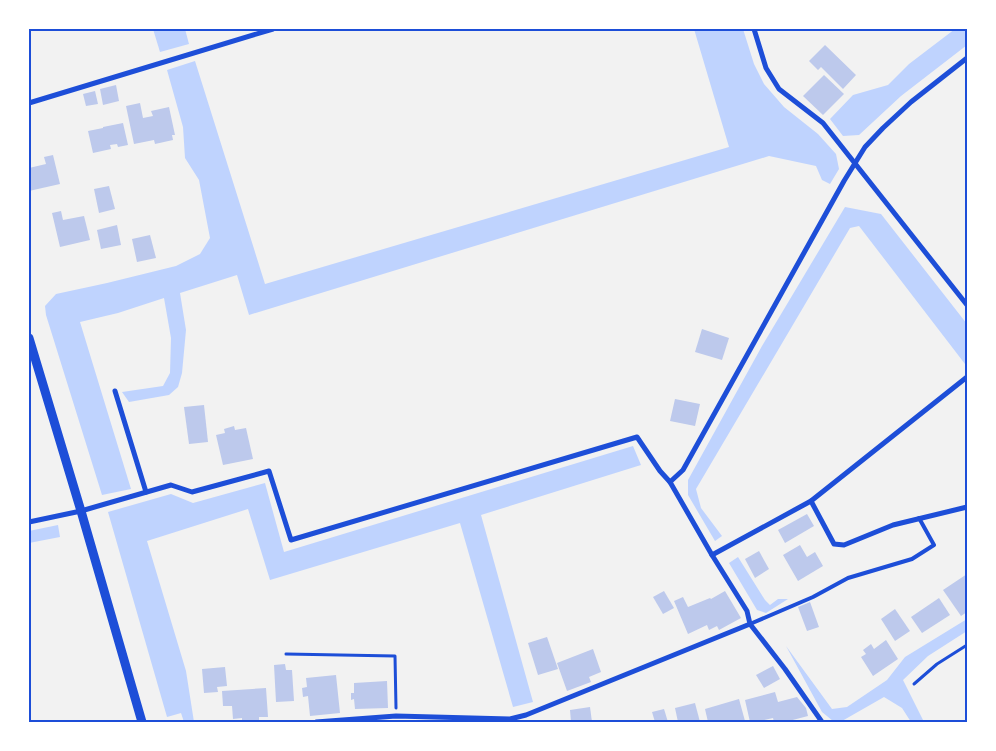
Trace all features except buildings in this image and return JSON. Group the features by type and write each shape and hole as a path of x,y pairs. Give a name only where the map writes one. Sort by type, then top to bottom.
{"street":[{"path":"29,103 273,29"},
{"path":"754,29 766,68 779,89 823,123 967,305"},
{"path":"670,482 683,470 864,147 910,102 967,58"},
{"path":"29,338 142,722"},
{"path":"712,555 811,501 967,378"},
{"path":"114,391 146,492"},
{"path":"29,522 81,511 171,485 192,492 269,472 291,540 637,437 660,471 670,482 747,611 750,624 785,669 822,722"},
{"path":"811,501 834,544 844,545 893,525 967,507"},
{"path":"316,722 396,716 510,720 526,716 750,624"}],"lane":[{"path":"750,624 813,597 848,578 912,558 934,545 919,518"}],"path":[{"path":"914,684 937,664 967,645"},
{"path":"286,654 396,656 396,716"}],"water":[{"path":"153,29 185,29 189,44 160,52"},
{"path":"694,29 743,29 754,64 764,84 784,107 818,134 836,154 839,169 830,184 822,180 816,166 769,156 249,315 237,275 180,293 186,330 182,373 178,387 169,395 129,402 122,392 163,386 170,373 171,338 164,298 118,313 80,322 131,489 102,495 46,315 45,306 56,294 176,266 200,254 210,238 199,180 185,158 183,127 167,70 195,61 265,284 729,147"},
{"path":"955,29 967,29 967,45 901,96 859,135 843,136 830,119 853,95 888,85 909,64"},
{"path":"845,207 881,214 967,324 967,362 965,364 859,226 850,228 696,489 701,508 722,536 715,541 688,495 688,480 762,346"},
{"path":"633,446 641,465 481,515 533,702 513,707 460,523 270,580 248,509 147,541 186,671 194,722 184,722 181,713 167,717 108,512 171,494 193,503 265,483 284,552"},
{"path":"58,525 60,537 29,543 29,531"},
{"path":"738,557 770,605 778,599 788,599 766,613 757,610 729,563"},
{"path":"967,619 967,631 928,656 903,680 924,722 911,722 902,708 884,697 842,721 833,721 822,712 786,646 832,709 847,707 887,680 905,657"}]}
